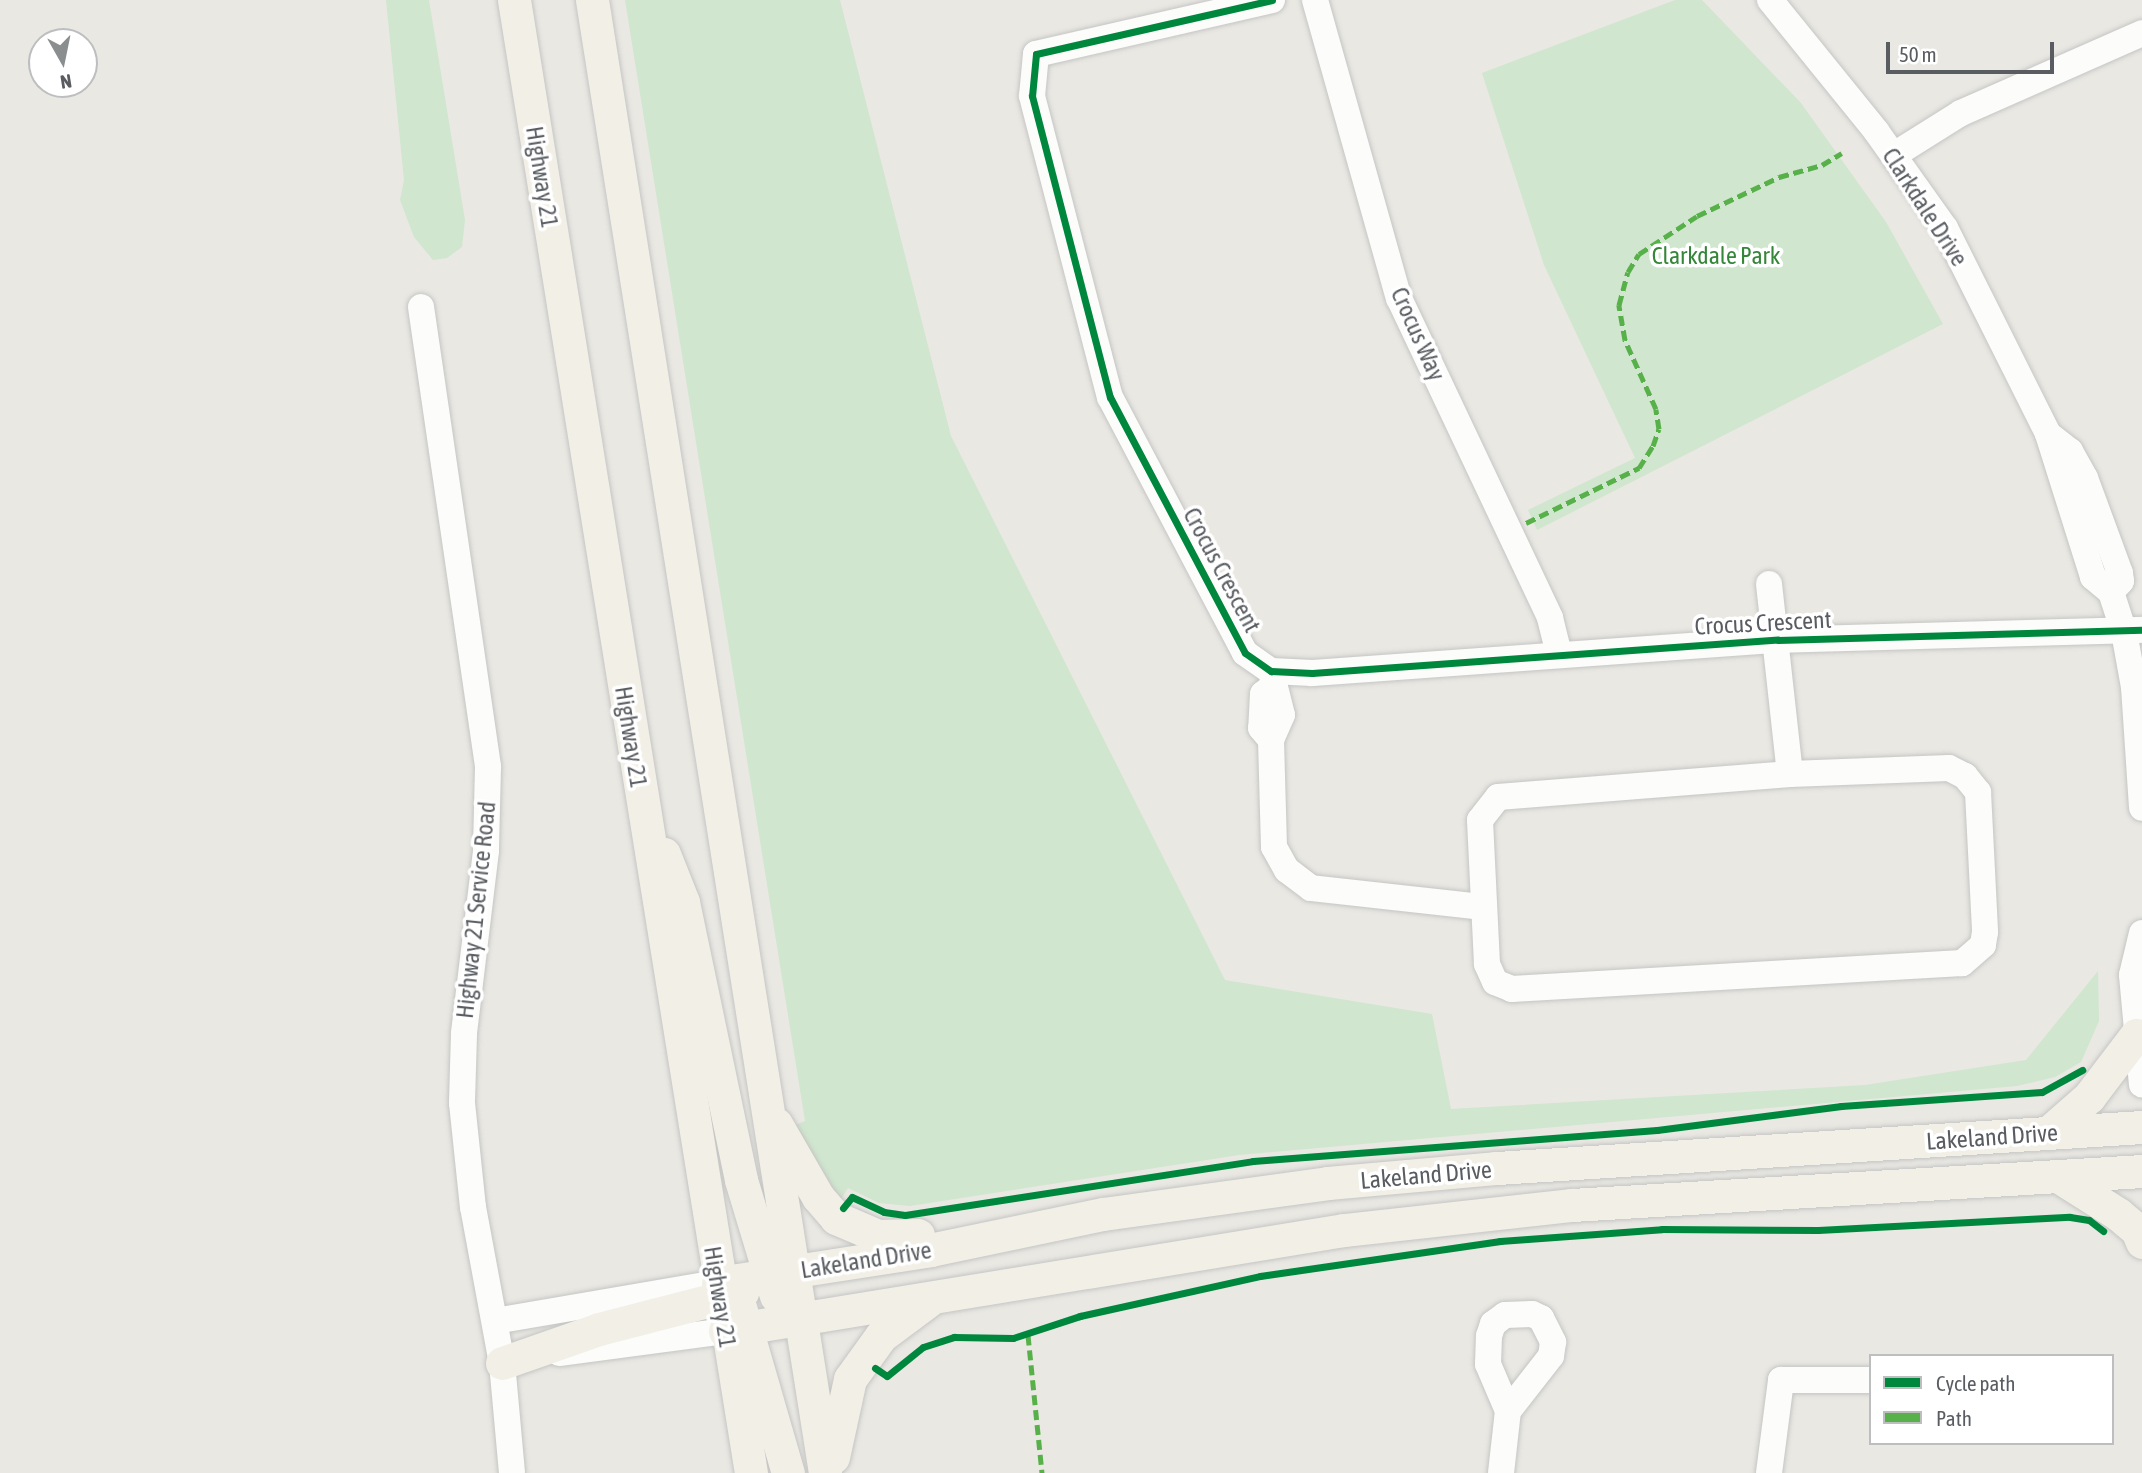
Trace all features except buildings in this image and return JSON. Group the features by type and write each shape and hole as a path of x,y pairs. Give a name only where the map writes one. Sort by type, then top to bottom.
{"main road":[{"name":"Highway 21","path":"514,0 724,1292 736,1329 751,1473"},
{"path":"592,0 764,1104 777,1277"},
{"path":"640,788 682,902 741,1180 777,1277 801,1319 825,1473"},
{"path":"2048,1133 2089,1097 2136,1035"},
{"path":"764,1104 818,1198 836,1218 878,1236 1015,1231"},
{"name":"Lakeland Drive","path":"502,1363 599,1329 777,1277 1015,1231 1328,1183 1497,1168 2048,1133 2139,1146"},
{"name":"Lakeland Drive","path":"736,1329 1344,1230 1558,1207 2058,1176 2139,1146"},
{"path":"2058,1176 2118,1214 2137,1230 2142,1242"},
{"path":"831,1473 839,1414 850,1380 881,1336 932,1298"},
{"path":"736,1329 788,1473"}],"street":[{"name":"Crocus Crescent","path":"1272,0 1036,54 1032,96 1110,397 1245,653 1271,679 1312,673 1777,640 2133,631"},
{"name":"Crocus Way","path":"1315,0 1399,298 1550,618 1559,654"},
{"name":"Clarkdale Drive","path":"1781,3 1945,228 2048,434 2093,577 2111,593 2133,631 2142,808"},
{"path":"1894,155 1961,113 2142,33"},
{"name":"Highway 21 Service Road","path":"421,306 488,767 486,850 462,1082 473,1207 502,1363 512,1473"},
{"path":"1769,584 1777,640"},
{"name":"Crocus Crescent","path":"1777,640 1790,774"},
{"path":"1271,679 1279,697 1282,716 1271,740 1274,847 1287,870 1311,888 1482,907"},
{"path":"1949,768 1974,784 1978,792 1985,932 1983,945 1974,957 1941,966 1512,989 1495,982 1487,964 1482,907 1480,820 1498,797 1790,774 1949,768"},
{"path":"2142,933 2132,975 2142,1085"},
{"path":"495,1321 724,1292"},
{"path":"502,1363 736,1329"},
{"path":"1769,1473 1781,1380 1869,1380"},
{"path":"1501,1473 1508,1412"}],"green space":[{"path":"386,0 429,0 465,220 462,247 447,258 433,260 414,237 400,200 404,180"},
{"path":"625,0 840,0 951,436 1225,980 1432,1014 1451,1109 1865,1085 2026,1060 2098,971 2099,1021 2081,1062 2055,1077 2017,1086 1239,1155 910,1206 879,1203 848,1188 841,1199 833,1200 793,1126 805,1121"},
{"name":"Clarkdale Park","path":"1675,0 1702,0 1801,103 1886,222 1943,324 1537,530 1528,510 1635,458 1544,265 1482,73"}],"marked path":[{"path":"1526,523 1639,468 1653,446 1659,429 1656,409 1625,340 1619,305 1628,272 1639,254 1697,216 1779,177 1822,165 1842,153"},
{"path":"1028,1335 1042,1473"}],"cycle path":[{"path":"1272,0 1036,54 1032,96 1110,397 1245,653 1271,671 1312,673 1778,640 2142,630"},
{"path":"843,1208 852,1197 884,1212 905,1215 1253,1161 1657,1130 1841,1106 2042,1092 2082,1070"},
{"path":"875,1368 887,1376 923,1347 954,1337 1013,1338 1080,1316 1260,1276 1500,1241 1662,1229 1818,1230 2070,1217 2089,1220 2103,1231"}]}
